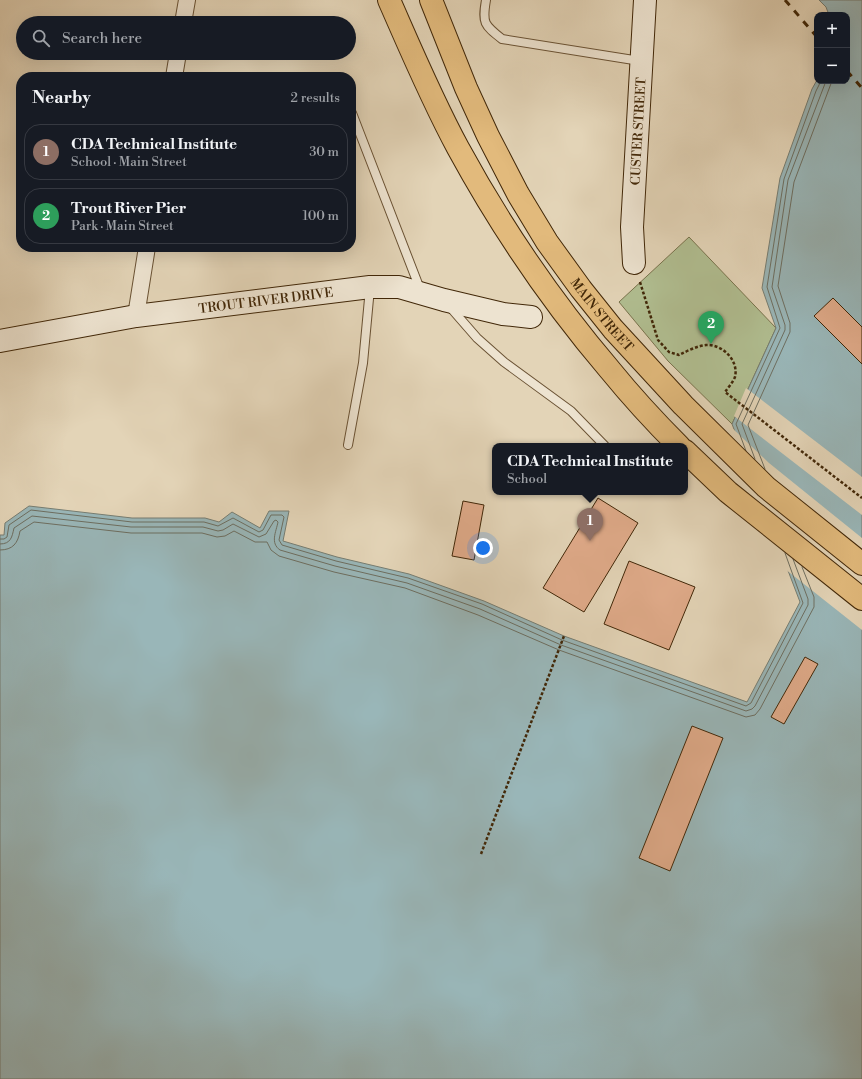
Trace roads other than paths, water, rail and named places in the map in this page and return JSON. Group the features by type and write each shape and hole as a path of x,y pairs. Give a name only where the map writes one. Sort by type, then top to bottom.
{"main road":[{"path":"389,0 431,94 458,148 492,207 557,304 593,350 631,396 677,443"},
{"name":"MAIN STREET","path":"431,0 466,88 488,136 518,194 547,242 581,289 683,405 766,487 862,564"},
{"path":"688,454 728,492 862,599"}],"street":[{"path":"184,16 187,0"},
{"name":"CUSTER STREET","path":"634,263 632,228 646,0"},
{"path":"175,72 177,60"},
{"path":"136,316 146,252"},
{"name":"TROUT RIVER DRIVE","path":"0,341 136,316 370,287 399,287 421,292 444,300 503,314 531,316"}],"lane":[{"path":"486,0 483,16 489,29 502,39 642,62"},
{"path":"356,123 421,292"},
{"path":"348,445 364,363 370,287"},
{"path":"444,300 477,338 504,362 571,411 602,443"}],"water":[{"path":"819,0 862,0 862,1079 0,1079 0,535 4,535 5,523 29,506 132,518 205,518 219,522 232,512 260,528 269,511 289,511 283,541 337,557 409,574 484,601 564,636 747,702 800,602 732,424 776,328 762,288 780,178 815,84 850,84 850,12 828,12 826,7"}],"railway":[{"path":"785,0 814,34"},
{"path":"850,74 862,88"}],"place":[{"name":"Trout River Pier","path":"711,344"},
{"name":"CDA Technical Institute","path":"590,541"}]}
